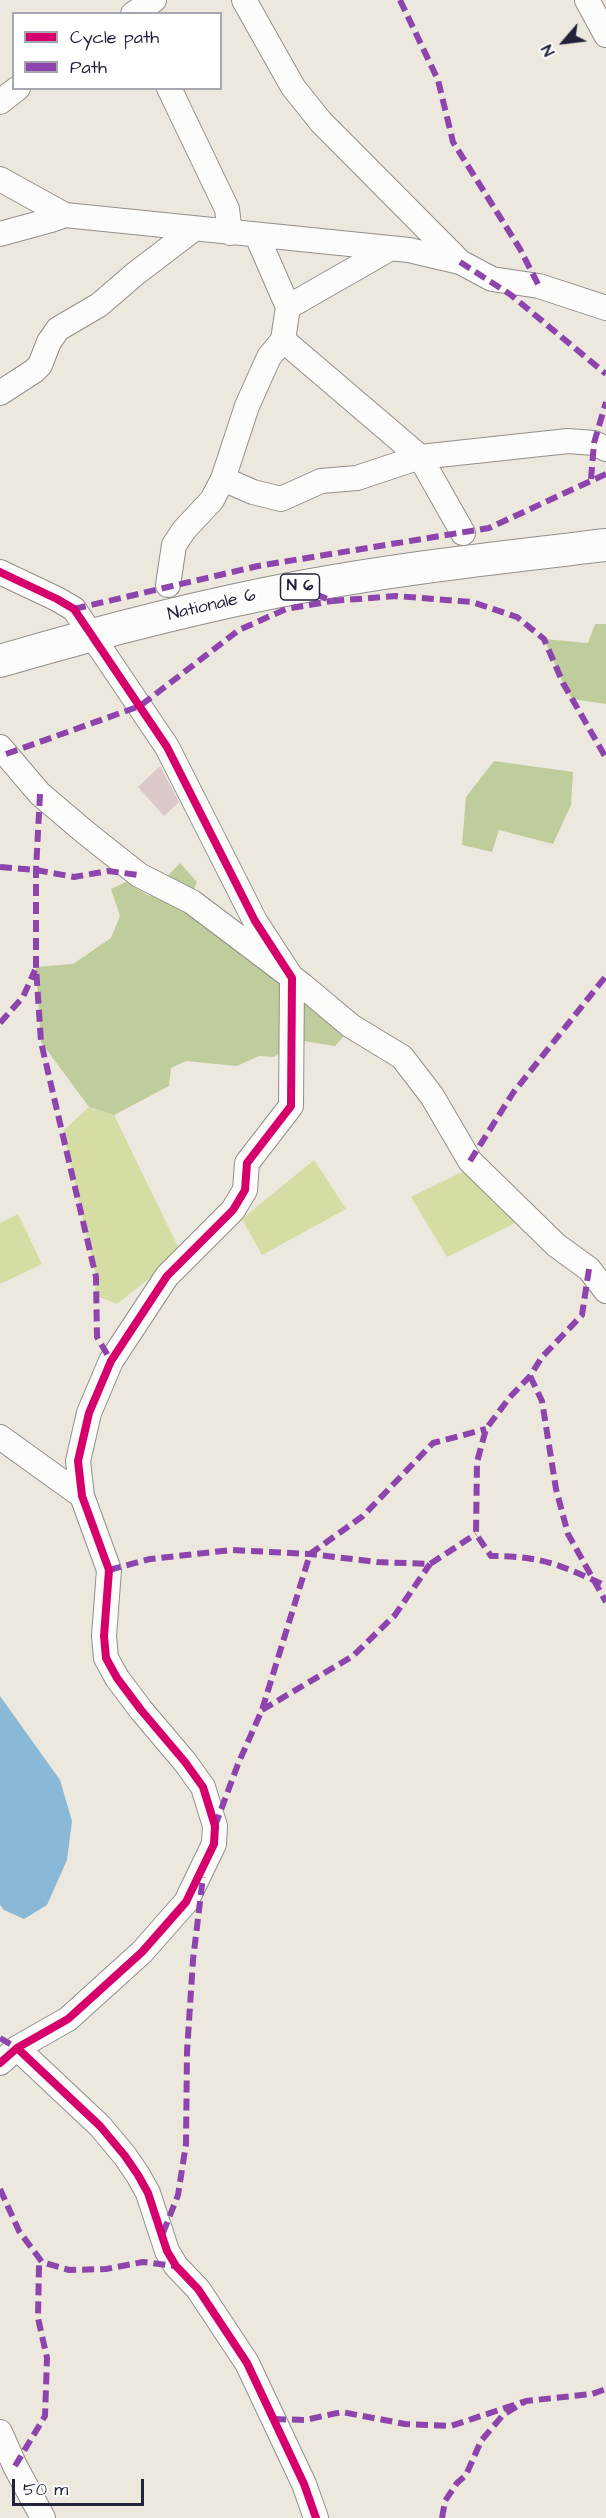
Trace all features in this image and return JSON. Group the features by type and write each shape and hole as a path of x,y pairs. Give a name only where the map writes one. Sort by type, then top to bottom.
{"main road":[{"name":"Nationale 6","path":"0,661 90,635 299,587 421,567 606,545"}],"street":[{"path":"136,12 154,0"},
{"path":"244,0 293,87 321,122 460,262"},
{"path":"587,0 606,35"},
{"path":"0,102 15,90"},
{"path":"170,90 227,209 230,233"},
{"path":"0,179 65,215 409,250 460,262 492,279 539,286 606,308"},
{"path":"0,234 65,215"},
{"path":"0,393 34,372 40,365 49,342 58,329 99,305 194,229"},
{"path":"168,585 174,545 184,530 212,501 223,479 255,386 268,357 283,340 288,307 257,236"},
{"path":"288,307 391,248"},
{"path":"283,340 420,457 464,533"},
{"path":"223,479 253,492 280,500 321,481 357,478 420,457 568,441 594,443 606,449"},
{"path":"0,572 74,609 167,747 255,921 292,978 291,1106 247,1163 245,1190 234,1210 167,1276 111,1361 97,1389 82,1437 78,1461 82,1496 109,1570 104,1636 106,1658 117,1678 185,1762 202,1787 215,1826 214,1844 186,1902 142,1952 68,2019 9,2055 100,2126 138,2175 148,2193 167,2251 176,2266 198,2289 231,2336 251,2371 304,2484 316,2518"},
{"path":"0,747 40,794 140,875 192,902 351,1026 402,1057 432,1096 470,1161 556,1245 589,1269 606,1291"},
{"path":"0,1437 82,1496"},
{"path":"0,2432 43,2518"}],"green space":[{"path":"595,624 606,624 606,704 572,699 544,639 588,643"},
{"path":"494,761 573,772 571,805 553,844 499,830 492,852 462,845 466,797"},
{"path":"180,863 197,882 191,897 349,1030 335,1046 297,1040 274,1057 259,1056 237,1066 186,1061 171,1068 169,1086 114,1115 89,1107 41,1042 36,967 73,964 111,938 120,916 111,889 126,882 149,896"},
{"path":"89,1107 114,1115 181,1253 117,1304 95,1295 96,1277 63,1131"},
{"path":"314,1160 346,1209 262,1255 242,1219"},
{"path":"470,1168 523,1219 447,1257 411,1197"},
{"path":"18,1214 42,1264 0,1284 0,1223"}],"water":[{"path":"0,1696 60,1780 72,1821 67,1860 47,1905 24,1919 4,1910 0,1905"}],"building":[{"path":"160,766 179,802 164,816 138,787"}],"marked path":[{"path":"400,0 438,80 453,142 520,249 539,286"},
{"path":"460,262 511,295 606,374"},
{"path":"591,479 594,443 606,402"},
{"path":"74,609 258,566 489,528 606,474"},
{"path":"299,587 332,601 396,596 472,602 517,617 544,639 563,683 606,758"},
{"path":"6,754 140,706 239,630 286,609 332,601"},
{"path":"40,794 36,870 36,967 41,1042 96,1277 97,1337 111,1361"},
{"path":"0,867 36,870 74,877 108,871 139,875"},
{"path":"0,1023 23,997 35,970"},
{"path":"470,1161 513,1093 606,976"},
{"path":"589,1269 582,1315 542,1357 530,1376 510,1397 486,1429 477,1462 476,1534 491,1556 509,1556 551,1563 606,1586"},
{"path":"530,1376 542,1401 556,1489 568,1534 606,1602"},
{"path":"215,1826 238,1764 262,1710 310,1554 363,1516 433,1443 486,1429"},
{"path":"109,1570 150,1559 232,1550 430,1564 476,1534"},
{"path":"262,1710 353,1656 395,1615 430,1564"},
{"path":"163,2233 178,2195 186,2144 187,2052 193,1960 203,1877"},
{"path":"0,2038 17,2048"},
{"path":"0,2189 19,2231 42,2262 69,2270 106,2269 143,2262 176,2266"},
{"path":"15,2466 45,2416 47,2358 38,2318 39,2265 42,2262"},
{"path":"442,2518 445,2501 457,2483 466,2475 481,2441 503,2415 526,2401 592,2394 606,2389"},
{"path":"274,2419 305,2420 342,2412 405,2424 451,2426 526,2401"}],"cycle path":[{"path":"0,572 74,609 167,747 255,921 292,978 291,1106 247,1163 245,1190 233,1210 167,1276 111,1361 89,1413 78,1461 82,1496 109,1570 104,1636 106,1658 117,1678 141,1710 203,1787 215,1826 214,1844 186,1902 142,1952 68,2019 17,2048 0,2063"},
{"path":"17,2048 100,2126 138,2175 148,2193 167,2251 176,2266 198,2289 247,2363 304,2484 316,2518"}]}
